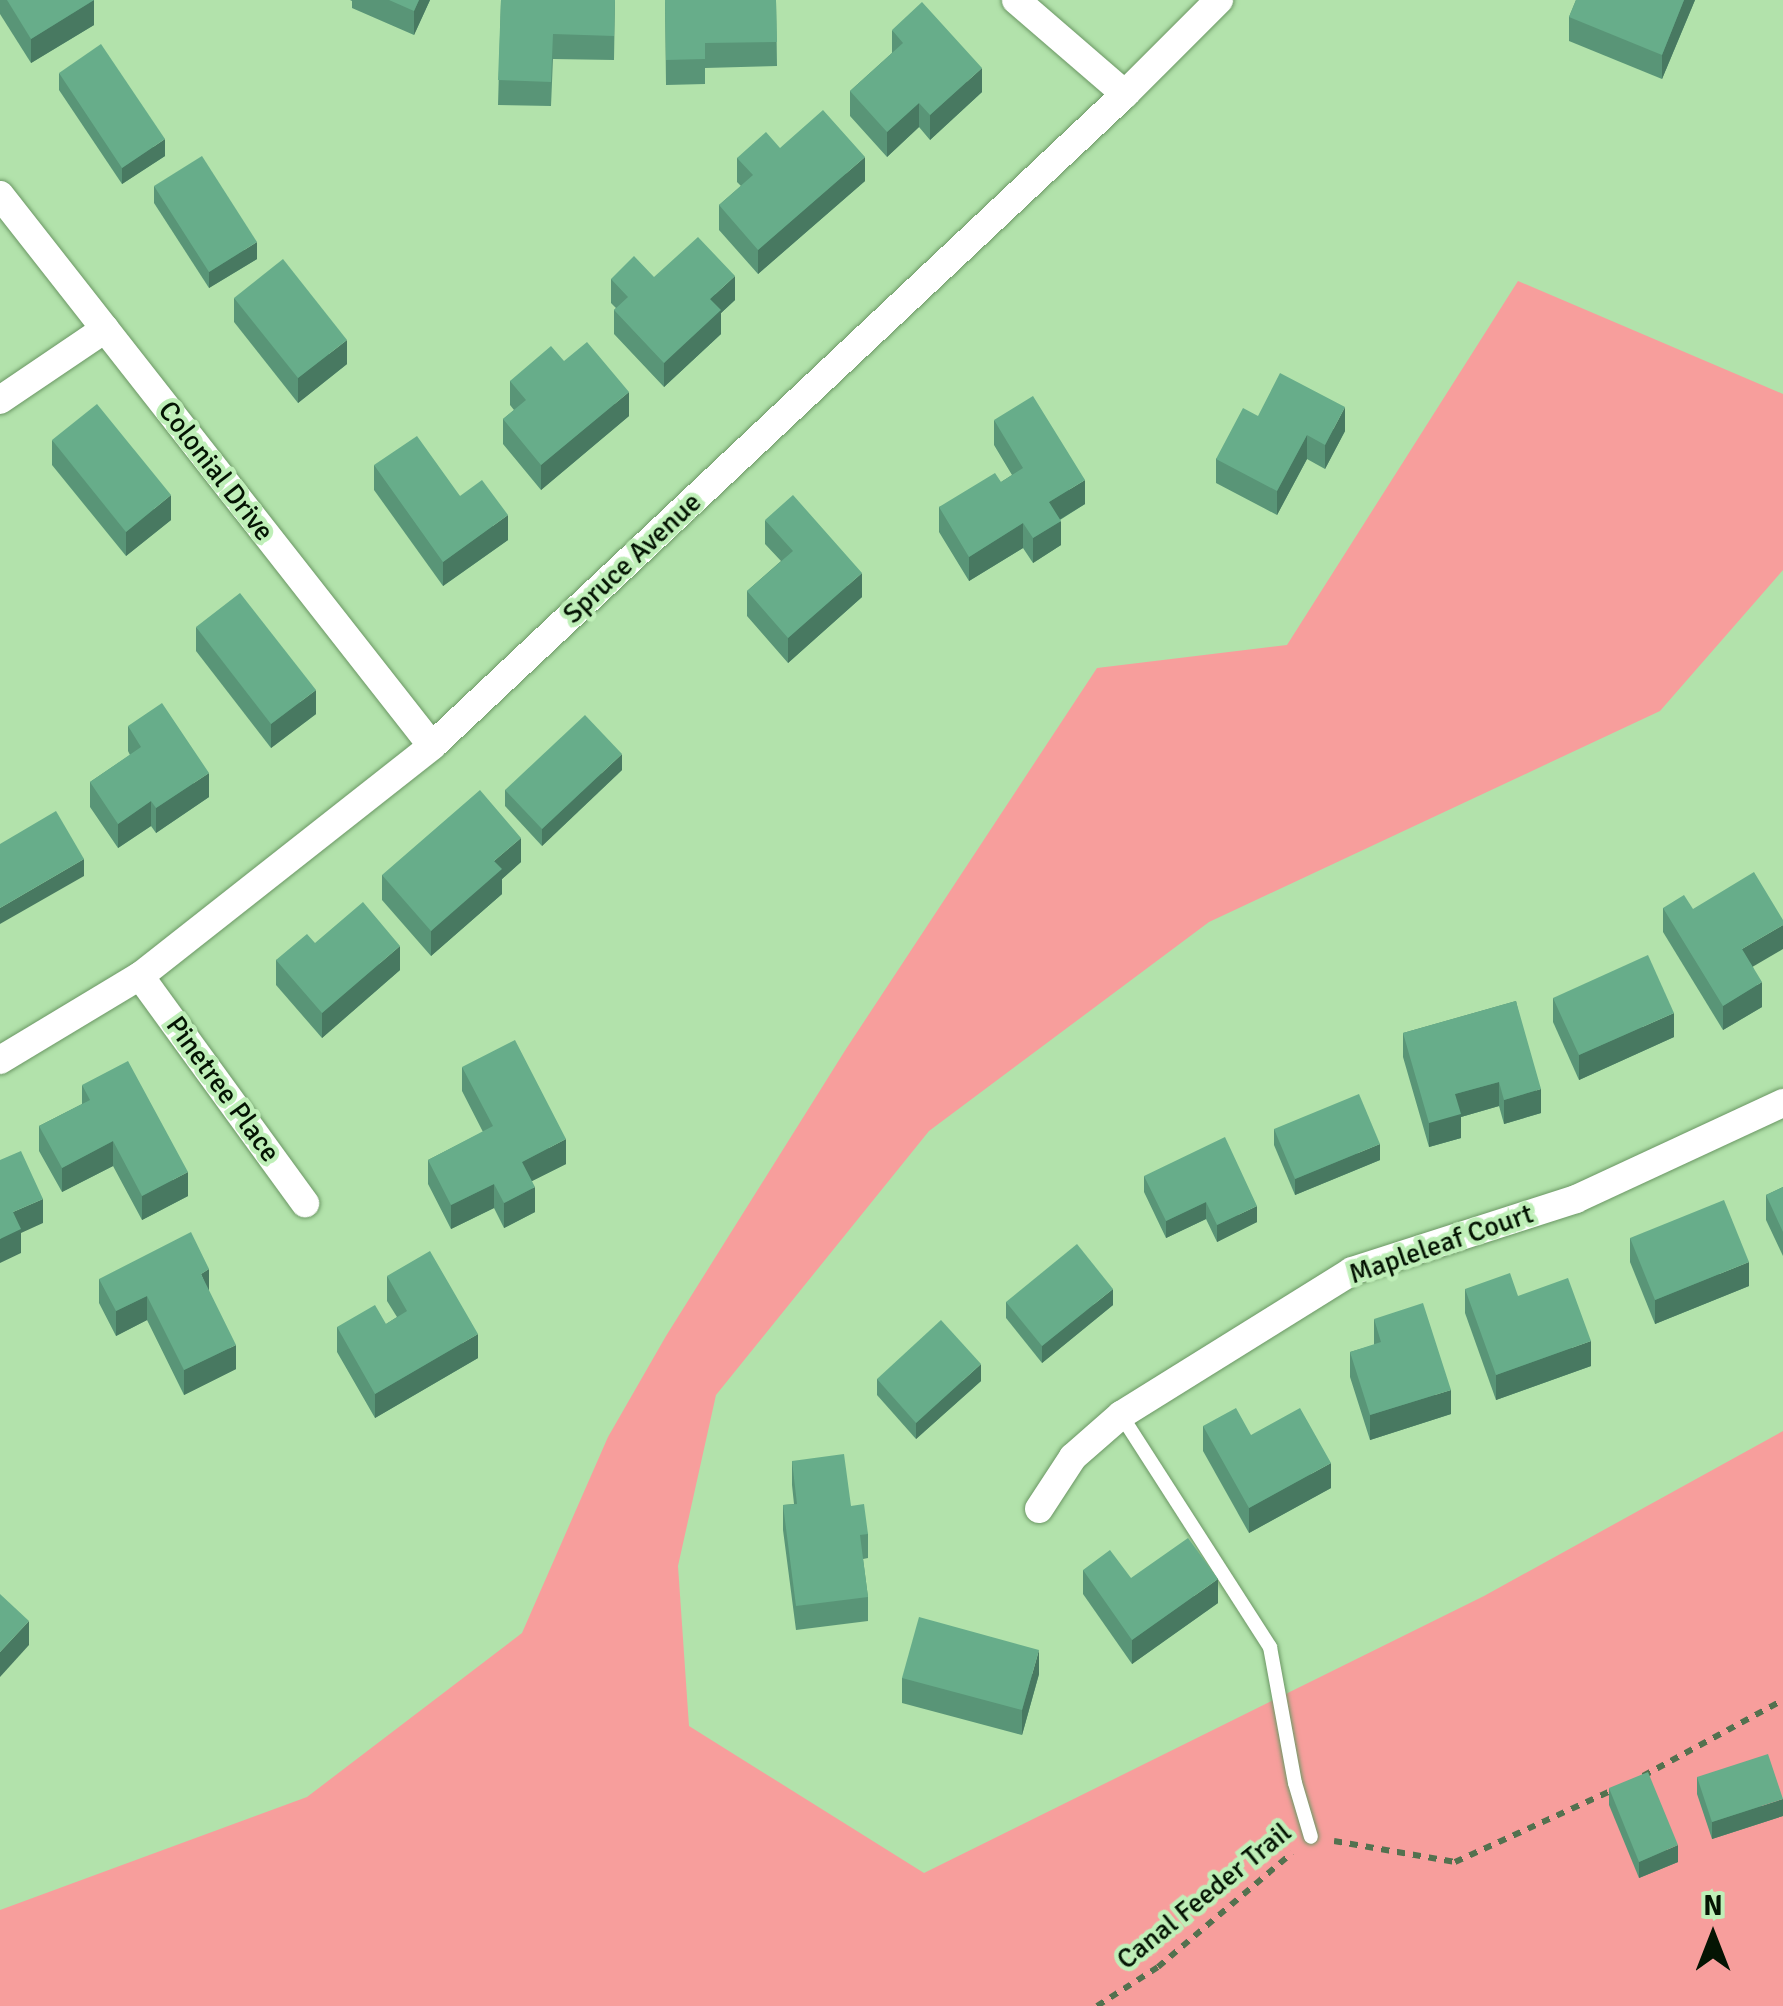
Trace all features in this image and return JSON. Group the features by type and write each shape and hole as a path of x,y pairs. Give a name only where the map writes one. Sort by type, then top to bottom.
{"street":[{"path":"1016,0 1125,94"},
{"name":"Spruce Avenue","path":"0,1060 140,976 432,746 1125,94 1219,0"},
{"name":"Colonial Drive","path":"0,195 432,746"},
{"path":"0,400 105,329"},
{"name":"Pinetree Place","path":"140,976 306,1202"},
{"name":"Mapleleaf Court","path":"1039,1508 1073,1458 1121,1415 1352,1271 1576,1199 1783,1103"}],"lane":[{"path":"1121,1415 1270,1646 1296,1783 1311,1837"}],"path":[{"path":"1640,1778 1783,1700"},
{"name":"Canal Feeder Trail","path":"1097,2006 1158,1967 1311,1837 1455,1862 1623,1785"}],"shaded area":[{"path":"1518,281 1783,394 1783,570 1660,711 1209,922 929,1131 716,1395 678,1566 689,1726 924,1873 1484,1596 1783,1431 1783,2006 0,2006 0,1910 307,1797 522,1633 608,1437 666,1336 846,1049 1097,668 1287,645"}],"building":[{"path":"7,0 94,0 31,39"},
{"path":"389,0 419,0 414,11"},
{"path":"501,0 615,0 614,36 553,34 551,82 498,80"},
{"path":"665,0 776,0 777,42 705,43 705,59 666,60"},
{"path":"1576,0 1684,0 1662,55 1569,17"},
{"path":"922,2 982,68 930,115 919,103 887,132 850,91 903,43 892,30"},
{"path":"101,44 165,139 122,168 59,73"},
{"path":"823,110 865,157 758,250 719,205 753,175 737,158 766,132 780,148"},
{"path":"202,156 257,242 209,272 154,186"},
{"path":"698,237 735,276 710,299 721,310 664,363 614,310 628,297 611,279 634,256 654,277"},
{"path":"283,259 347,340 298,378 234,298"},
{"path":"587,342 629,392 541,465 503,419 526,400 510,381 551,346 564,361"},
{"path":"1280,373 1345,407 1325,445 1307,435 1277,491 1216,459 1243,408 1258,416"},
{"path":"1033,396 1085,480 1049,502 1061,521 1033,538 1023,523 969,557 939,507 995,473 1001,482 1023,468 994,420"},
{"path":"97,404 171,495 126,532 52,440"},
{"path":"417,436 460,496 482,480 508,515 443,562 374,465"},
{"path":"793,495 862,573 788,638 747,591 793,551 765,520"},
{"path":"240,593 316,690 271,724 196,627"},
{"path":"162,703 209,773 156,808 151,801 118,824 90,782 141,747 128,726"},
{"path":"585,715 622,754 542,829 505,790"},
{"path":"480,790 521,838 494,861 502,869 431,931 382,875"},
{"path":"56,811 84,859 0,908 0,844"},
{"path":"1754,872 1783,925 1742,949 1762,982 1723,1006 1663,908 1684,895 1693,909"},
{"path":"363,902 400,946 322,1013 276,960 307,934 315,943"},
{"path":"1648,955 1674,1013 1579,1055 1553,998"},
{"path":"1516,1001 1541,1089 1504,1100 1499,1082 1455,1094 1461,1114 1429,1123 1403,1033"},
{"path":"515,1040 566,1139 522,1162 535,1187 504,1203 494,1184 451,1205 428,1160 493,1126 462,1067"},
{"path":"128,1061 188,1172 142,1196 113,1141 62,1168 39,1126 90,1100 82,1085"},
{"path":"1359,1094 1380,1144 1295,1179 1274,1129"},
{"path":"1225,1137 1257,1206 1217,1225 1206,1202 1166,1221 1144,1176"},
{"path":"21,1151 43,1199 13,1212 21,1229 0,1239 0,1160"},
{"path":"1783,1187 1783,1232 1766,1195"},
{"path":"1724,1200 1749,1262 1655,1300 1630,1238"},
{"path":"191,1232 209,1269 201,1274 236,1345 184,1370 147,1296 116,1311 99,1279"},
{"path":"1077,1244 1113,1289 1042,1346 1006,1302"},
{"path":"430,1251 478,1334 375,1394 337,1327 375,1305 386,1324 407,1311 387,1276"},
{"path":"1510,1273 1518,1296 1568,1278 1591,1341 1496,1375 1465,1289"},
{"path":"1423,1303 1451,1390 1370,1415 1350,1352 1381,1342 1374,1319"},
{"path":"941,1320 981,1364 916,1423 877,1379"},
{"path":"1236,1408 1251,1435 1300,1408 1331,1463 1249,1508 1203,1426"},
{"path":"844,1454 851,1506 864,1504 868,1534 860,1535 868,1597 796,1606 783,1505 797,1504 792,1461"},
{"path":"1188,1538 1218,1579 1132,1640 1083,1570 1110,1550 1131,1578"},
{"path":"0,1594 29,1621 0,1652"},
{"path":"919,1617 1039,1650 1022,1710 902,1678"},
{"path":"1768,1754 1783,1799 1712,1822 1697,1777"},
{"path":"1648,1772 1678,1845 1639,1862 1609,1788"}]}
